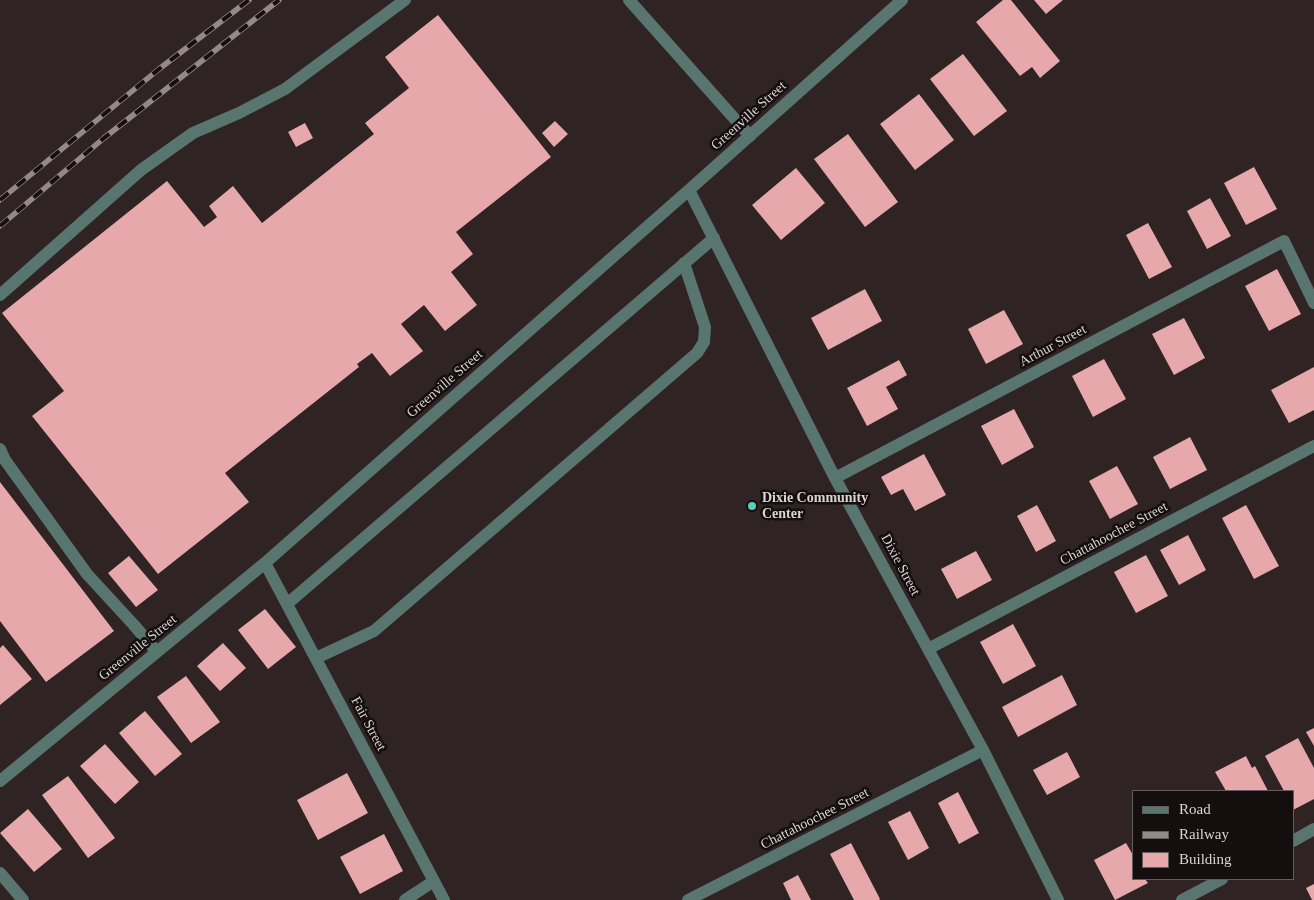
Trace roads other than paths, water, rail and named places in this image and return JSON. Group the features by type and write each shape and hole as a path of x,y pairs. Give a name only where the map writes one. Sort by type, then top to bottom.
{"street":[{"path":"0,295 141,170 193,133 239,113 285,89 405,0"},
{"path":"629,0 750,136"},
{"name":"Greenville Street","path":"0,781 265,563 902,0"},
{"name":"Dixie Street","path":"689,190 835,478 983,750 1058,900"},
{"path":"287,604 714,238"},
{"name":"Arthur Street","path":"835,478 1284,241 1314,303"},
{"path":"316,658 374,631 698,354 704,342 705,327 684,264"},
{"name":"Chattahoochee Street","path":"928,649 1314,446"},
{"path":"0,448 5,460 87,574 157,652"},
{"name":"Fair Street","path":"265,563 444,900"},
{"name":"Chattahoochee Street","path":"688,900 983,750"},
{"path":"1294,840 1314,829"},
{"path":"0,873 24,900"},
{"path":"1182,900 1220,880"},
{"path":"405,900 434,881"}],"railway":[{"path":"0,200 159,69 249,0"},
{"path":"0,226 104,138 279,0"}],"place":[{"name":"Dixie Community Center","path":"752,506"}]}
